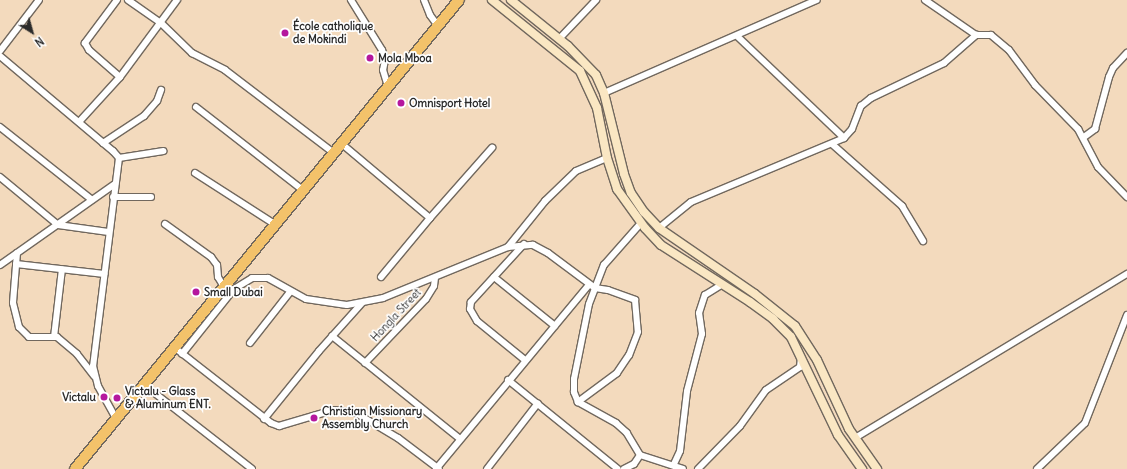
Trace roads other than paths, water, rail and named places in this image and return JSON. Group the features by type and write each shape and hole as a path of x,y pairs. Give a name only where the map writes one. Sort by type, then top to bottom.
{"highway":[{"path":"74,469 143,384 178,350 224,287 459,0"}],"main road":[{"path":"492,0 580,71 597,108 607,158 617,189 641,223 661,245 773,319 791,336 838,435 862,469"},
{"path":"514,1 559,39 596,75 604,93 624,174 631,193 659,228 755,294 795,326 805,339 855,438 876,469"}],"street":[{"path":"0,51 39,0"},
{"path":"117,0 85,43 89,50 120,77"},
{"path":"128,0 160,22 182,46 225,70 334,153"},
{"path":"79,122 120,77 177,0"},
{"path":"351,0 382,50 386,60 383,70 388,86"},
{"path":"424,0 430,15 438,26"},
{"path":"559,39 596,0"},
{"path":"604,93 738,37 817,0"},
{"path":"925,0 976,34 991,35 1009,50 1035,85 1084,137 1098,167 1127,197"},
{"path":"659,228 691,202 844,138 852,129 861,106 871,98 944,63 976,34"},
{"path":"738,37 844,138"},
{"path":"1084,137 1095,129 1109,77 1114,68 1127,52"},
{"path":"0,56 104,143 119,158 120,166 113,197 94,376"},
{"path":"104,143 144,116 157,101 161,90"},
{"path":"196,107 304,191"},
{"path":"0,127 92,200"},
{"path":"342,144 430,218"},
{"path":"832,144 902,206 923,241"},
{"path":"381,276 492,148"},
{"path":"119,158 163,151"},
{"path":"508,247 545,202 576,172 607,158"},
{"path":"195,173 276,225"},
{"path":"0,177 58,225 109,232"},
{"path":"0,266 115,184"},
{"path":"113,197 152,197"},
{"path":"578,402 616,374 629,355 638,332 635,300 608,290 592,287 548,252 533,244 508,247 383,298 347,306 306,299 290,292 268,278 246,281 234,289 178,350 264,419 279,426 333,410 356,413 438,468 525,360 592,287 604,265 641,223"},
{"path":"166,224 211,257 217,265 218,277 224,287"},
{"path":"524,244 471,302 470,309 477,321 525,360"},
{"path":"17,253 12,303 19,327 29,337 54,337 66,343 94,376 116,418"},
{"path":"16,264 104,274"},
{"path":"54,337 62,269"},
{"path":"855,438 1127,274"},
{"path":"494,277 555,326"},
{"name":"Hongla Street","path":"365,363 426,299 434,286 435,278"},
{"path":"674,464 680,451 687,391 702,334 700,312 705,295 720,285"},
{"path":"592,287 574,379 574,392 578,402 616,423 627,433 640,455 674,464 683,469"},
{"path":"250,343 290,292"},
{"path":"264,419 332,336 362,303"},
{"path":"1037,469 1085,423 1127,315"},
{"path":"332,336 460,439"},
{"path":"698,469 740,426 766,390 800,367 801,355"},
{"path":"508,380 618,469"},
{"path":"143,384 252,469"},
{"path":"487,469 538,403"},
{"path":"624,469 634,464 640,455"}],"place":[{"name":"École catholique de Mokindi","path":"285,33"},
{"name":"Mola Mboa","path":"370,58"},
{"name":"Omnisport Hotel","path":"401,103"},
{"name":"Small Dubai","path":"196,292"},
{"name":"Victalu","path":"104,397"},
{"name":"Victalu - Glass & Aluminum ENT.","path":"117,398"},
{"name":"Christian Missionary Assembly Church","path":"314,418"}]}
